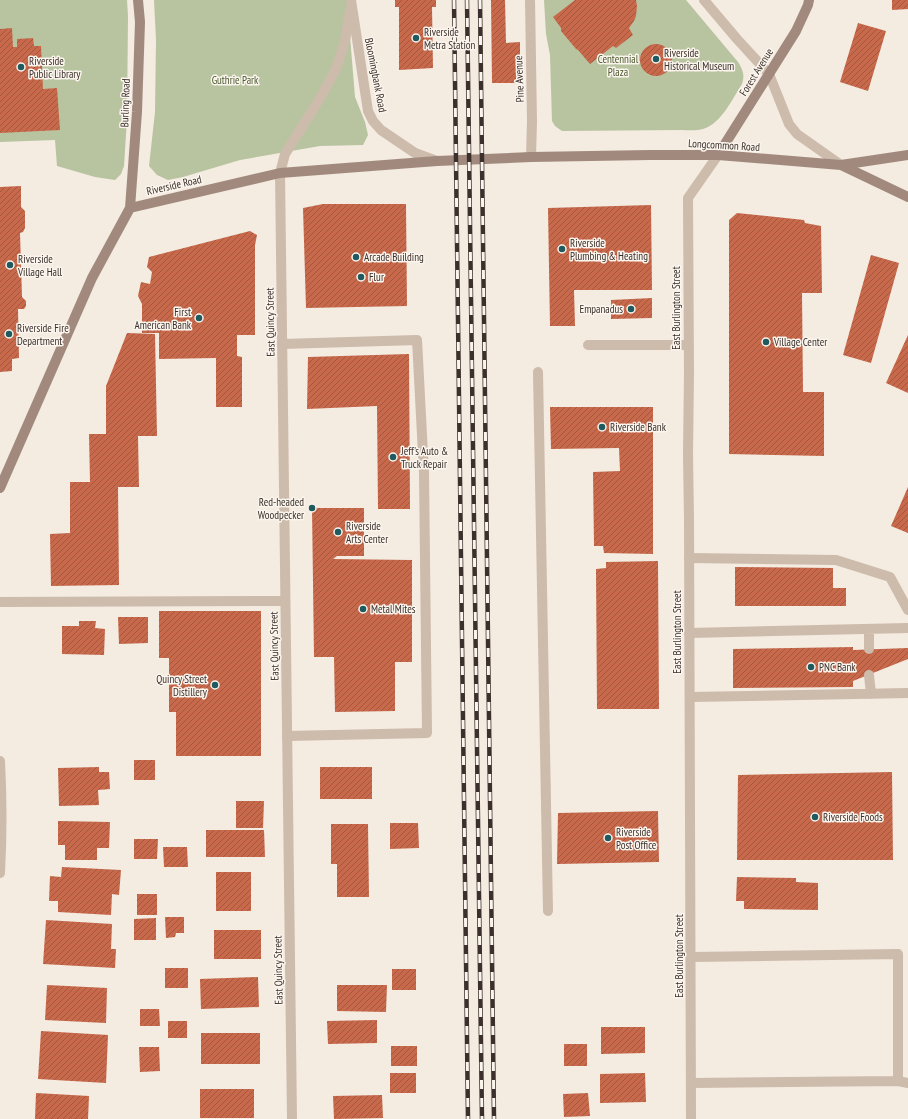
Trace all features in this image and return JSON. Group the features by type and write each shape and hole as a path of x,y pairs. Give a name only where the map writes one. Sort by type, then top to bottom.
{"street":[{"name":"Burling Road","path":"130,208 137,112 140,22 138,0"},
{"name":"Pine Avenue","path":"530,0 532,121 531,157"},
{"path":"704,0 769,74 789,124 797,134 841,165 908,155"},
{"name":"Forest Avenue","path":"718,155 796,31 808,6 809,0"},
{"name":"Bloomingbank Road","path":"351,3 368,111 373,121 381,130 415,153 437,161"},
{"name":"Bloomingbank Road","path":"280,173 285,154 319,100 336,69 345,41 351,3"},
{"name":"Longcommon Road","path":"531,157 718,155 841,165 908,197"},
{"name":"East Burlington Street","path":"691,1119 688,198 718,155"},
{"name":"Riverside Road","path":"130,208 280,173 437,161 531,157"},
{"name":"East Quincy Street","path":"280,173 292,1119"},
{"path":"0,488 92,278 130,208"},
{"path":"282,344 417,340 424,473 427,733 287,736"},
{"path":"588,345 688,345"},
{"path":"538,372 548,911"},
{"path":"689,558 836,560 890,577 908,610"},
{"path":"0,602 285,601"},
{"path":"689,634 908,628"},
{"path":"869,629 869,649"},
{"path":"869,675 871,694"},
{"path":"690,696 908,693"},
{"path":"0,761 0,873"},
{"path":"691,957 898,954 903,1082 691,1083"}],"green space":[{"path":"0,0 127,0 127,119 124,166 121,174 115,180 95,177 57,166 55,140 0,142"},
{"name":"Guthrie Park","path":"154,0 347,0 355,97 365,122 368,135 363,145 320,146 240,160 168,180 157,175 149,166 155,112 156,40"},
{"name":"Centennial Plaza","path":"544,0 686,0 738,62 743,73 742,84 716,122 703,129 562,131 555,126 552,121 550,55 546,34"}],"building":[{"name":"Riverside Metra Station","path":"395,0 436,0 436,7 432,7 433,68 399,70 399,7 395,7"},
{"path":"491,0 505,0 506,43 520,42 520,83 492,83"},
{"path":"575,0 636,0 636,16 629,28 633,35 616,48 613,46 590,64 561,31 561,28 553,17"},
{"path":"892,0 908,0 908,9 892,10"},
{"path":"858,23 886,31 868,91 840,82"},
{"name":"Riverside Public Library","path":"12,28 13,47 17,47 17,39 33,38 34,46 41,46 43,89 57,88 60,130 0,133 0,29"},
{"path":"656,44 662,45 669,51 672,60 671,66 665,73 656,76 650,75 643,69 640,60 641,54 647,47"},
{"name":"Riverside Village Hall","path":"21,186 21,207 25,211 25,228 23,232 20,233 22,297 26,301 26,306 24,309 18,309 19,358 12,359 12,371 0,372 0,187"},
{"name":"Arcade Building","path":"323,204 406,204 407,306 306,308 303,208"},
{"path":"651,205 652,290 574,290 575,326 550,326 548,208"},
{"name":"Village Center","path":"737,213 804,220 805,223 821,226 822,293 802,293 803,392 824,392 824,456 729,454 729,220"},
{"name":"First American Bank","path":"250,231 257,235 255,245 255,335 237,335 237,356 242,357 242,407 216,407 216,358 159,359 159,333 142,333 142,304 138,296 141,282 150,284 152,272 147,267 149,257"},
{"path":"871,255 899,263 871,363 843,355"},
{"name":"Empanadus","path":"652,298 652,318 611,319 611,300"},
{"path":"127,333 155,334 157,436 138,436 139,487 118,487 119,585 51,586 50,534 70,533 70,482 90,482 89,434 106,434 106,386"},
{"path":"908,335 908,393 886,383"},
{"path":"409,354 410,509 378,509 377,406 307,409 308,357"},
{"path":"550,407 653,407 653,554 604,553 603,546 594,546 593,472 620,471 619,448 551,449"},
{"path":"908,487 908,533 891,526"},
{"name":"Metal Mites","path":"312,508 364,508 364,556 337,556 333,559 412,560 412,662 395,662 395,711 335,712 334,657 314,657"},
{"path":"658,561 659,709 597,709 596,569 606,568 606,562"},
{"path":"735,567 833,568 833,588 846,588 846,606 735,606"},
{"path":"159,611 261,611 261,756 176,756 176,712 169,712 169,658 159,658"},
{"path":"118,617 148,617 148,643 119,644"},
{"path":"79,621 96,621 95,628 105,629 104,655 62,654 62,626 79,626"},
{"name":"PNC Bank","path":"853,647 853,650 908,648 908,659 853,681 853,687 733,688 733,649"},
{"path":"134,760 155,760 155,780 134,780"},
{"path":"99,767 99,772 109,772 110,789 98,790 99,805 59,806 58,768"},
{"path":"320,767 372,767 372,799 320,799"},
{"name":"Riverside Foods","path":"892,772 893,860 737,860 738,775"},
{"path":"236,801 264,801 263,828 236,828"},
{"name":"Riverside Post Office","path":"658,811 659,862 557,864 558,813"},
{"path":"58,821 110,822 109,848 97,848 97,860 65,860 65,845 58,845"},
{"path":"390,823 418,823 419,848 390,849"},
{"path":"331,824 368,824 369,897 337,897 337,864 331,864"},
{"path":"206,830 264,830 265,857 206,857"},
{"path":"134,839 158,839 157,859 134,859"},
{"path":"163,847 187,847 188,867 164,867"},
{"path":"62,867 121,870 119,895 112,894 111,915 58,912 58,901 49,901 50,876 61,877"},
{"path":"216,872 251,872 251,911 216,911"},
{"path":"737,877 796,878 796,882 818,883 818,910 744,909 744,901 736,901"},
{"path":"137,894 157,894 157,915 137,915"},
{"path":"165,917 184,917 184,933 176,933 175,937 166,938"},
{"path":"156,918 156,940 134,940 134,919"},
{"path":"46,920 112,924 111,949 116,949 115,968 43,964"},
{"path":"214,930 261,930 261,959 214,959"},
{"path":"165,968 188,968 188,988 165,988"},
{"path":"392,969 416,969 416,990 392,990"},
{"path":"258,977 259,1007 201,1009 200,979"},
{"path":"47,985 107,988 106,1023 45,1020"},
{"path":"337,985 387,985 386,1012 337,1011"},
{"path":"140,1009 159,1009 160,1026 140,1026"},
{"path":"377,1020 377,1043 328,1044 327,1021"},
{"path":"168,1021 187,1021 187,1038 168,1038"},
{"path":"601,1027 645,1027 645,1053 601,1054"},
{"path":"41,1031 108,1035 106,1083 38,1079"},
{"path":"201,1033 260,1033 260,1064 201,1064"},
{"path":"564,1044 587,1044 587,1066 564,1066"},
{"path":"391,1046 417,1046 417,1066 391,1066"},
{"path":"139,1047 159,1047 160,1071 140,1072"},
{"path":"390,1073 416,1073 416,1093 390,1093"},
{"path":"645,1073 646,1102 600,1103 600,1074"},
{"path":"200,1089 254,1089 254,1118 200,1118"},
{"path":"36,1093 89,1096 88,1119 35,1119"},
{"path":"588,1093 590,1116 564,1117 563,1094"},
{"path":"382,1095 383,1118 334,1119 333,1096"}],"railway":[{"path":"454,0 468,1119"},
{"path":"467,0 482,1119"},
{"path":"480,0 494,1119"}],"place":[{"name":"Riverside Metra Station","path":"416,38"},
{"name":"Riverside Historical Museum","path":"656,59"},
{"name":"Riverside Public Library","path":"21,67"},
{"name":"Riverside Plumbing & Heating","path":"562,249"},
{"name":"Arcade Building","path":"356,257"},
{"name":"Riverside Village Hall","path":"10,265"},
{"name":"Flur","path":"361,277"},
{"name":"Empanadus","path":"631,309"},
{"name":"First American Bank","path":"199,318"},
{"name":"Riverside Fire Department","path":"9,334"},
{"name":"Village Center","path":"766,342"},
{"name":"Riverside Bank","path":"602,427"},
{"name":"Jeff's Auto & Truck Repair","path":"393,457"},
{"name":"Red-headed Woodpecker","path":"312,508"},
{"name":"Riverside Arts Center","path":"338,532"},
{"name":"Metal Mites","path":"363,609"},
{"name":"PNC Bank","path":"811,667"},
{"name":"Quincy Street Distillery","path":"215,685"},
{"name":"Riverside Foods","path":"815,817"},
{"name":"Riverside Post Office","path":"608,838"}]}
